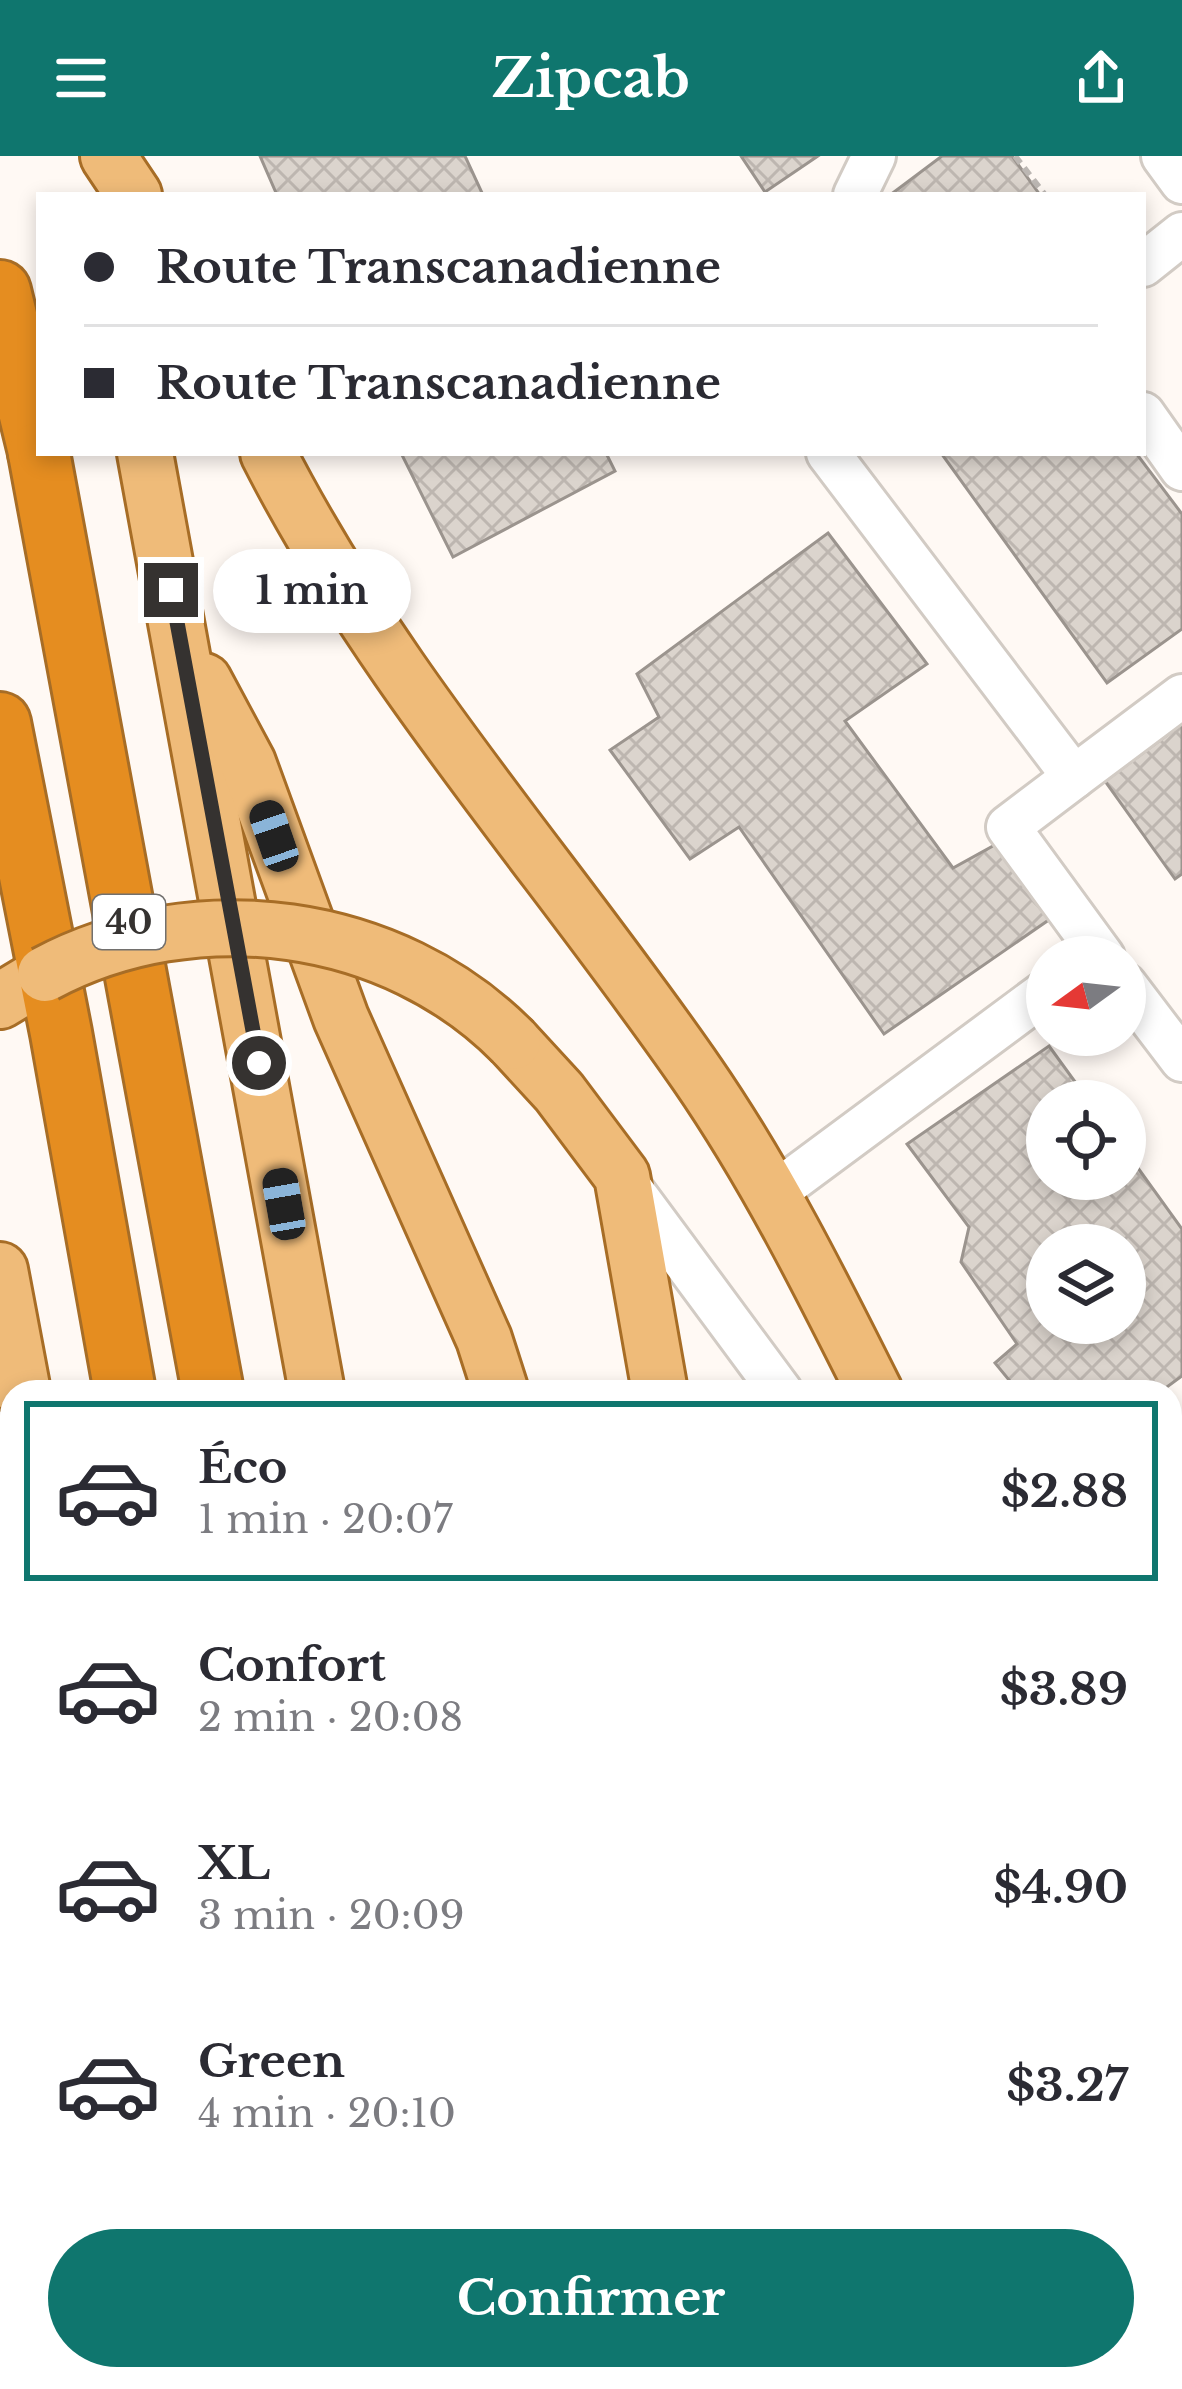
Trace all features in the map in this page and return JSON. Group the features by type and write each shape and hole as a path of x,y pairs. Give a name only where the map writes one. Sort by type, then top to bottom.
{"highway":[{"name":"40","path":"0,291 36,440"},
{"name":"40","path":"40,456 211,1380"},
{"name":"40","path":"0,723 123,1380"}],"main road":[{"path":"86,156 92,192"},
{"path":"108,156 132,192"},
{"path":"146,456 315,1380"},
{"path":"270,456 367,625 700,1077 772,1195 869,1380"},
{"path":"180,635 248,763 341,1018 484,1340 497,1380"},
{"path":"0,1000 64,964 133,940 205,928 265,929 322,938 412,970 476,1009 513,1042 559,1092 622,1176 658,1380"},
{"path":"0,1270 21,1380"}],"street":[{"path":"856,192 874,156"},
{"path":"1163,156 1182,182"},
{"path":"1146,263 1182,235"},
{"path":"1146,418 1182,469"},
{"path":"830,456 1074,777"},
{"path":"1086,936 1008,827 1182,696"},
{"path":"772,1195 1026,1007"},
{"path":"1146,1015 1182,1060"},
{"path":"622,1176 772,1380"}],"path":[{"path":"1015,156 1042,192"}],"building":[{"path":"260,156 465,156 482,192 276,192"},
{"path":"741,156 818,156 765,192"},
{"path":"942,156 1012,156 1038,192 894,192"},
{"path":"402,456 608,456 615,471 453,557"},
{"path":"943,456 1138,456 1182,514 1182,629 1107,683"},
{"path":"828,533 927,664 845,721 953,868 1002,841 1053,917 884,1034 739,827 690,859 610,750 659,717 637,674"},
{"path":"1182,724 1182,874 1175,879 1105,781"},
{"path":"1035,1056 1056,1056 1074,1080 1026,1080 1026,1200 1146,1200 1146,1179 1182,1229 1182,1376 1176,1380 1009,1380 995,1363 1017,1344 961,1262 969,1227 907,1144"}],"route":[{"path":"171,590 259,1063"}]}
